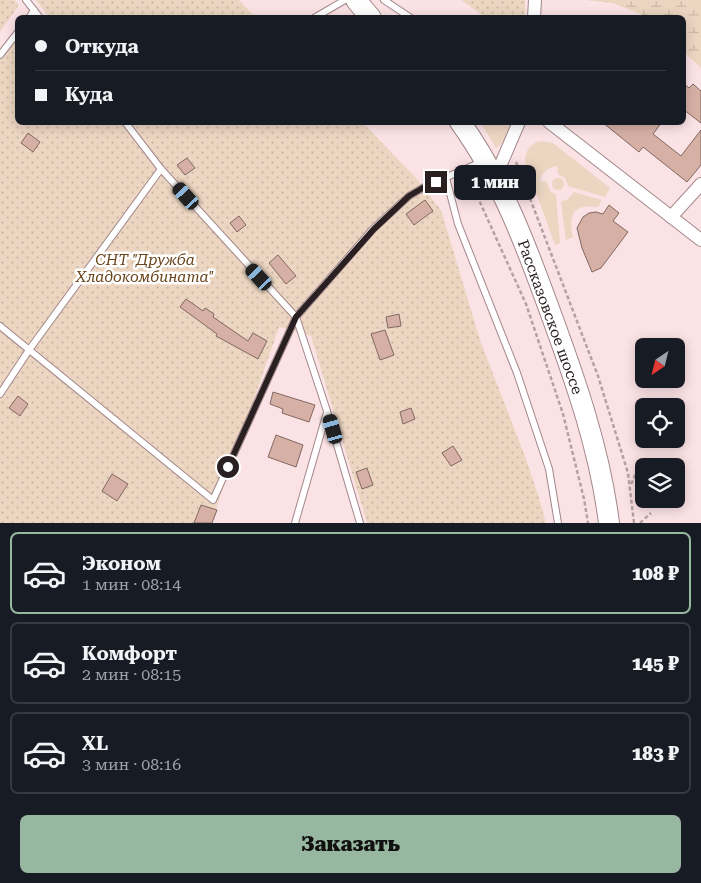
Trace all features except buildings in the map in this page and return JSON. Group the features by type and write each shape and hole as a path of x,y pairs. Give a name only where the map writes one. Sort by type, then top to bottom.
{"main road":[{"path":"356,0 368,15"},
{"name":"Рассказовское шоссе","path":"462,125 490,169 528,251 570,366 599,464 609,523"}],"street":[{"path":"534,0 534,15"},
{"path":"490,169 510,145 518,125"},
{"path":"553,125 701,240"},
{"path":"671,217 701,184"}],"lane":[{"path":"26,0 38,15"},
{"path":"319,15 345,0"},
{"path":"384,0 406,15"},
{"path":"31,15 34,10"},
{"path":"0,55 15,36"},
{"path":"127,125 161,169 296,317 327,411 360,523"},
{"path":"0,394 161,169"},
{"path":"0,326 214,500 296,317 374,229 409,196 426,186 465,170 490,169"},
{"path":"446,178 458,224 517,373 548,470 558,523"},
{"path":"295,523 327,411"}],"path":[{"path":"510,145 598,376 628,473 634,523"},
{"path":"465,170 526,304 563,414 588,523"},
{"path":"630,486 635,477"},
{"path":"640,523 651,512"}],"green space":[{"path":"0,0 14,0 19,5 0,32"},
{"path":"36,0 239,0 253,15 47,15"},
{"path":"461,0 525,0 525,15 482,15"},
{"path":"585,0 701,0 701,68 686,54 686,15 643,15 612,3"},
{"name":"СНТ \"Дружба Хладокомбината\"","path":"15,33 15,125 365,125 416,178 441,210 480,340 526,459 546,523 367,523 311,336 279,327 211,523 0,523 0,54"},
{"path":"482,125 510,125 508,135 496,148"},
{"path":"541,141 553,143 610,188 605,197 568,186 565,178 558,174 557,166 544,173 540,181 547,182 550,191 556,195 560,243 555,245 525,162 529,148"},
{"path":"556,178 560,178 564,184 560,190 556,190 552,186 552,182"},
{"path":"574,192 602,200 598,207 583,207 574,212 571,222 573,237 566,240 561,202 568,199"}],"route":[{"path":"228,467 296,317 374,229 409,196 436,182"}]}
